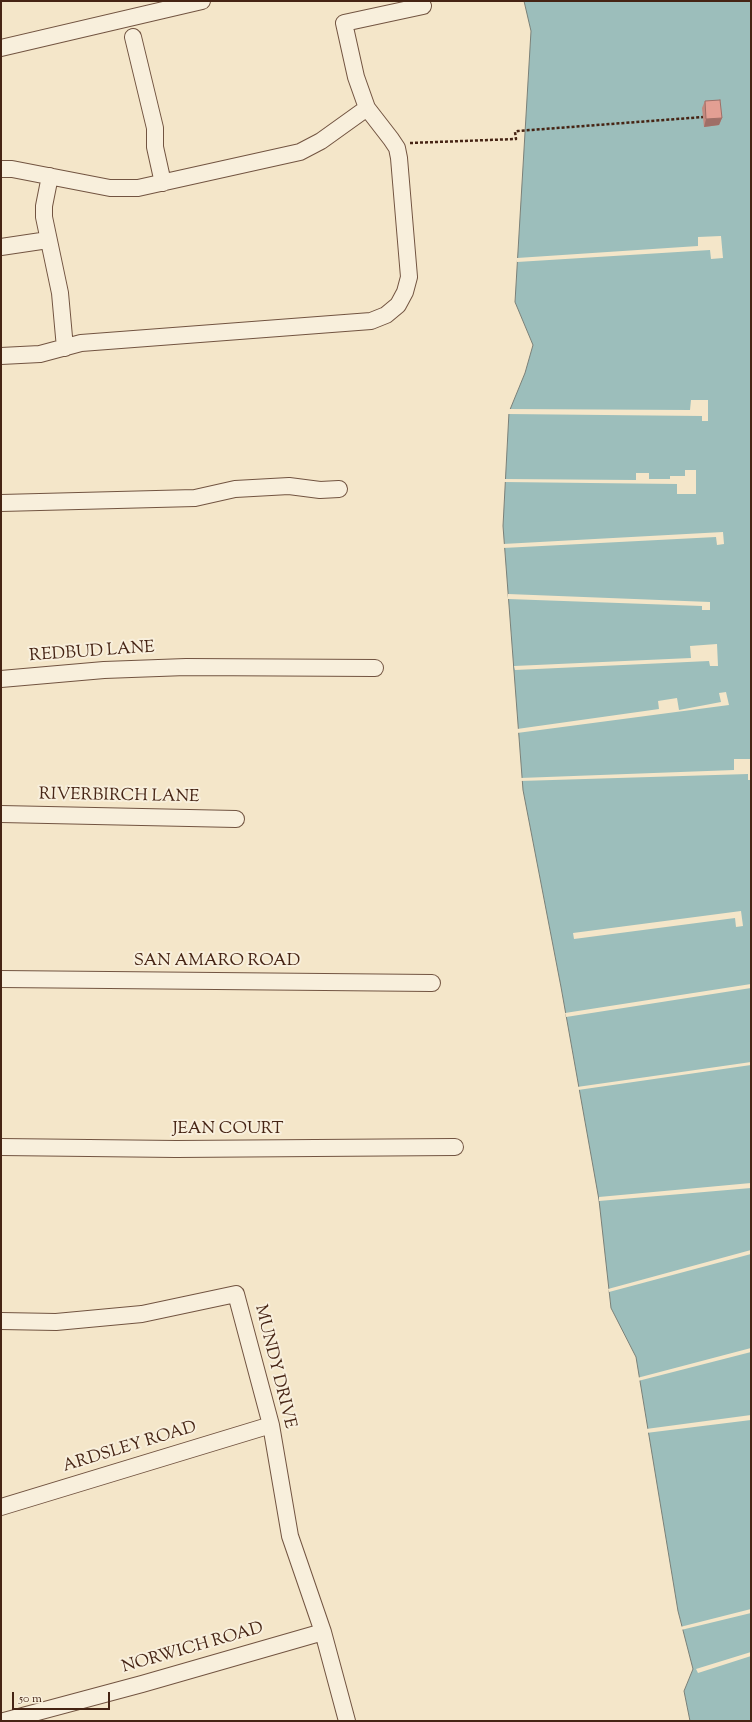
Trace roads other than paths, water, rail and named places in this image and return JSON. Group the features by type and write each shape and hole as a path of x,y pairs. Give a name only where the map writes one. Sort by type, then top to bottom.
{"street":[{"path":"1,48 202,1"},
{"path":"1,356 40,354 81,343 371,321 386,315 398,305 405,292 409,277 399,158 397,148 367,108 356,77 344,23 423,6"},
{"path":"133,37 155,128 155,147 163,183"},
{"path":"1,169 12,169 110,188 138,188 300,152 321,141 367,108"},
{"path":"50,176 44,206 48,240 60,293 65,348"},
{"path":"1,247 48,240"},
{"path":"1,502 195,498 235,489 289,486 320,490 339,489"},
{"name":"REDBUD LANE","path":"1,679 104,670 186,667 375,668"},
{"name":"RIVERBIRCH LANE","path":"1,814 236,819"},
{"name":"SAN AMARO ROAD","path":"1,979 432,983"},
{"name":"JEAN COURT","path":"1,1147 203,1149 455,1147"},
{"name":"MUNDY DRIVE","path":"1,1321 56,1322 142,1314 236,1294 271,1425 290,1536 323,1632 347,1721"},
{"name":"ARDSLEY ROAD","path":"1,1507 271,1425"},
{"name":"NORWICH ROAD","path":"4,1721 142,1684 323,1632"}],"water":[{"path":"524,1 751,1 751,1721 690,1721 684,1691 693,1669 678,1611 636,1357 611,1308 599,1200 561,987 523,790 503,526 509,412 525,373 533,345 515,302 531,31"}]}
